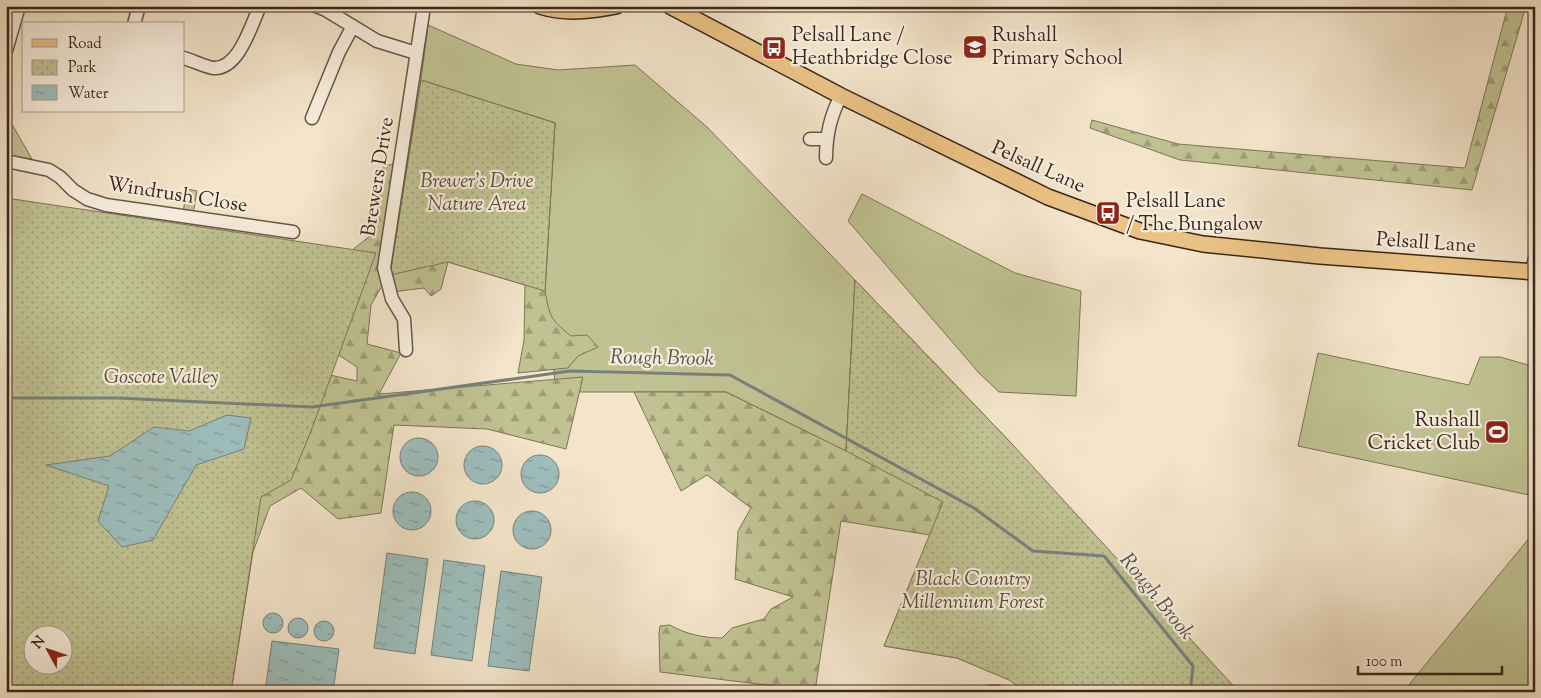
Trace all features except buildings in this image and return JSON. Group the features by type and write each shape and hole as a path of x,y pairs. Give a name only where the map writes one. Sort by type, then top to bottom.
{"main road":[{"path":"540,6 555,11 590,10 616,6"},
{"name":"Pelsall Lane","path":"674,8 841,96 1048,197 1140,231 1203,244 1320,256 1533,268"}],"street":[{"path":"7,44 19,6"},
{"path":"135,22 139,6"},
{"path":"185,58 214,68 228,65 240,51 260,6"},
{"path":"316,6 326,10 377,41 416,54"},
{"name":"Brewers Drive","path":"406,350 404,319 392,299 384,268 424,6"},
{"path":"312,118 334,81 339,52 353,26"},
{"path":"826,158 826,139 830,122 841,96"},
{"path":"810,139 826,139"},
{"name":"Windrush Close","path":"6,161 49,170 60,177 73,190 90,200 106,206 293,232"},
{"path":"990,692 998,692"}],"green space":[{"path":"1508,6 1526,6 1472,190 1180,160 1090,128 1092,120 1178,144 1465,168"},
{"path":"428,25 516,64 558,70 635,65 707,127 855,280 846,451 726,392 556,392 545,291 555,123 421,80"},
{"name":"Brewer's Drive Nature Area","path":"421,80 555,123 545,291 550,312 555,321 571,336 587,335 598,347 578,356 568,368 518,373 524,340 525,285 448,262 441,289 431,296 424,288 392,292 390,275"},
{"name":"Brewer's Drive Nature Area","path":"421,80 555,123 545,291 448,262 390,275"},
{"path":"6,114 32,159 6,155"},
{"path":"394,164 384,282 371,305 367,344 401,353 379,394 583,377 566,449 487,429 394,425 381,513 338,519 301,488 270,506 253,552 231,692 72,639 72,626 70,626 285,365 357,381 357,367 331,350 351,251 375,232 384,166"},
{"path":"187,189 197,191 193,214 183,212"},
{"path":"862,194 1015,273 1081,291 1076,396 999,392 979,373 848,221"},
{"name":"Goscote Valley","path":"6,198 376,253 311,431 291,480 261,497 231,692 6,692"},
{"path":"855,280 1013,445 998,675 957,658 884,646 930,535 841,521 815,691 660,672 660,626 670,625 695,635 722,638 732,628 764,619 771,609 793,597 735,579 738,531 751,508 707,475 681,491 634,392 726,392 846,451"},
{"name":"Black Country Millennium Forest","path":"855,280 1013,445 1239,692 1026,692 1009,680 957,658 884,646 943,502 846,451"},
{"path":"1318,353 1469,385 1480,357 1500,357 1535,367 1535,490 1529,495 1298,446"},
{"path":"1535,531 1535,692 1403,692"}],"water":[{"path":"227,415 251,418 244,449 196,465 153,540 122,547 98,521 109,486 46,465 110,456 154,427 189,431"},
{"path":"419,438 432,444 438,457 432,470 419,476 406,470 400,457 406,444"},
{"path":"483,446 496,452 502,465 496,478 483,484 470,478 464,465 470,452"},
{"path":"540,455 553,461 559,474 553,487 540,493 527,487 521,474 527,461"},
{"path":"412,492 425,498 431,511 425,524 412,530 399,524 393,511 399,498"},
{"path":"475,501 488,507 494,520 488,533 475,539 462,533 456,520 462,507"},
{"path":"532,511 545,517 551,530 545,543 532,549 519,543 513,530 519,517"},
{"path":"387,553 428,559 415,654 374,648"},
{"path":"444,560 485,566 472,661 431,655"},
{"path":"501,571 542,577 529,671 488,666"},
{"path":"273,613 280,616 283,623 280,630 273,633 266,630 263,623 266,616"},
{"path":"298,618 305,621 308,628 305,635 298,638 291,635 288,628 291,621"},
{"path":"324,621 331,624 334,631 331,638 324,641 317,638 314,631 317,624"},
{"path":"272,641 339,649 333,692 265,692"}],"waterway":[{"name":"Rough Brook","path":"6,398 118,398 312,407 570,371 730,375 974,508 1033,551 1104,556 1193,666 1190,692"}],"place":[{"name":"Rushall Primary School","path":"975,47"},
{"name":"Pelsall Lane / Heathbridge Close","path":"774,48"},
{"name":"Pelsall Lane / The Bungalow","path":"1108,213"},
{"name":"Rushall Cricket Club","path":"1497,432"}]}
